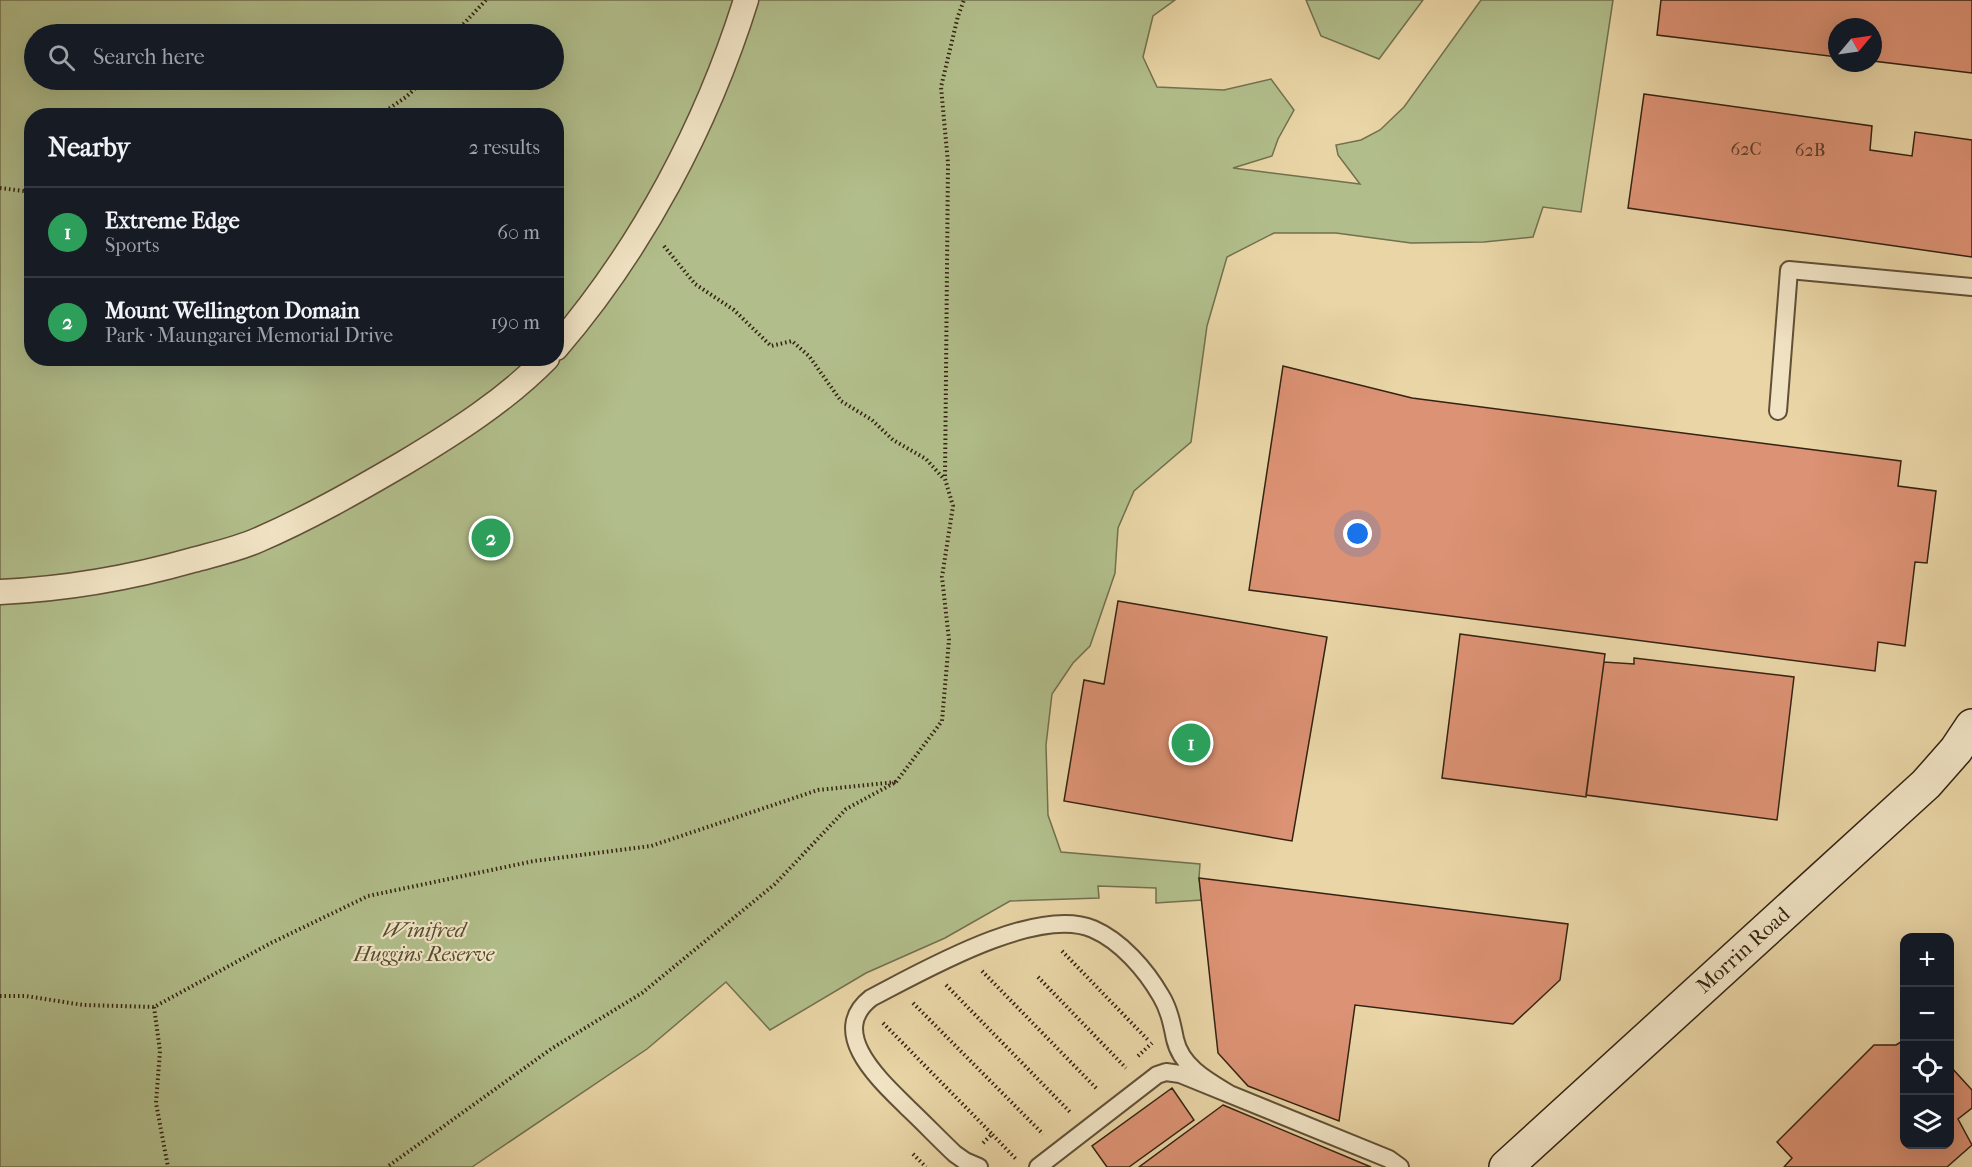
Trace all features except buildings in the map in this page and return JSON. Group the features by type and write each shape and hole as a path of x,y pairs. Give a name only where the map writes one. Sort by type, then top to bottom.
{"main road":[{"name":"Morrin Road","path":"1506,1167 1926,784 1956,750 1972,726"}],"street":[{"path":"564,338 591,304 646,223 696,129 735,35 746,0"},
{"path":"0,592 112,580 164,569 256,541 308,517 432,446 525,381 539,366"}],"lane":[{"path":"1778,411 1789,270 1972,287"},
{"path":"972,1164 955,1154 866,1064 856,1038 855,1024 859,1010 872,998 936,964 1002,937 1035,927 1061,923 1094,929 1120,947 1132,959 1162,996 1173,1025 1175,1054 1172,1061 1157,1075 1038,1167"},
{"path":"1175,1039 1190,1066 1202,1077 1228,1093"},
{"path":"1157,1075 1166,1072 1180,1074 1389,1159 1400,1167"}],"path":[{"path":"463,24 486,0"},
{"path":"387,1167 551,1049 642,993 775,884 846,809 896,782 942,721 949,640 942,577 953,506 945,479 948,173 940,87 964,0"},
{"path":"390,108 413,90"},
{"path":"0,188 24,191"},
{"path":"646,223 695,284 734,310 771,346 792,341 809,356 842,401 872,420 893,440 926,459 945,479"},
{"path":"0,996 26,996 83,1005 154,1007 271,943 368,896 534,861 651,846 818,790 896,782"},
{"path":"1062,951 1152,1043"},
{"path":"978,966 1100,1092"},
{"path":"1038,977 1126,1068 1158,1037"},
{"path":"941,980 1076,1118"},
{"path":"909,998 1044,1135 1038,1142"},
{"path":"154,1007 160,1051 156,1103 168,1167"},
{"path":"883,1023 1018,1161 1025,1154"},
{"path":"972,1164 992,1134"},
{"path":"913,1154 926,1167"}],"green space":[{"name":"Winifred Huggins Reserve","path":"0,0 1175,0 1153,16 1143,57 1157,87 1224,90 1271,79 1294,110 1278,139 1272,156 1233,168 1360,184 1338,155 1336,145 1361,140 1380,130 1404,107 1481,0 1613,0 1581,212 1543,207 1533,237 1484,242 1411,243 1336,233 1274,233 1227,257 1207,326 1191,442 1134,491 1118,528 1115,573 1090,646 1073,663 1052,694 1046,745 1048,815 1061,852 1200,864 1202,900 1156,903 1156,888 1098,886 1099,898 1010,901 945,938 866,973 770,1030 726,982 647,1049 472,1167 0,1167"},
{"path":"1306,0 1423,0 1379,59 1321,36"}],"place":[{"name":"Mount Wellington Domain","path":"491,538"},
{"name":"Extreme Edge","path":"1191,743"}]}
